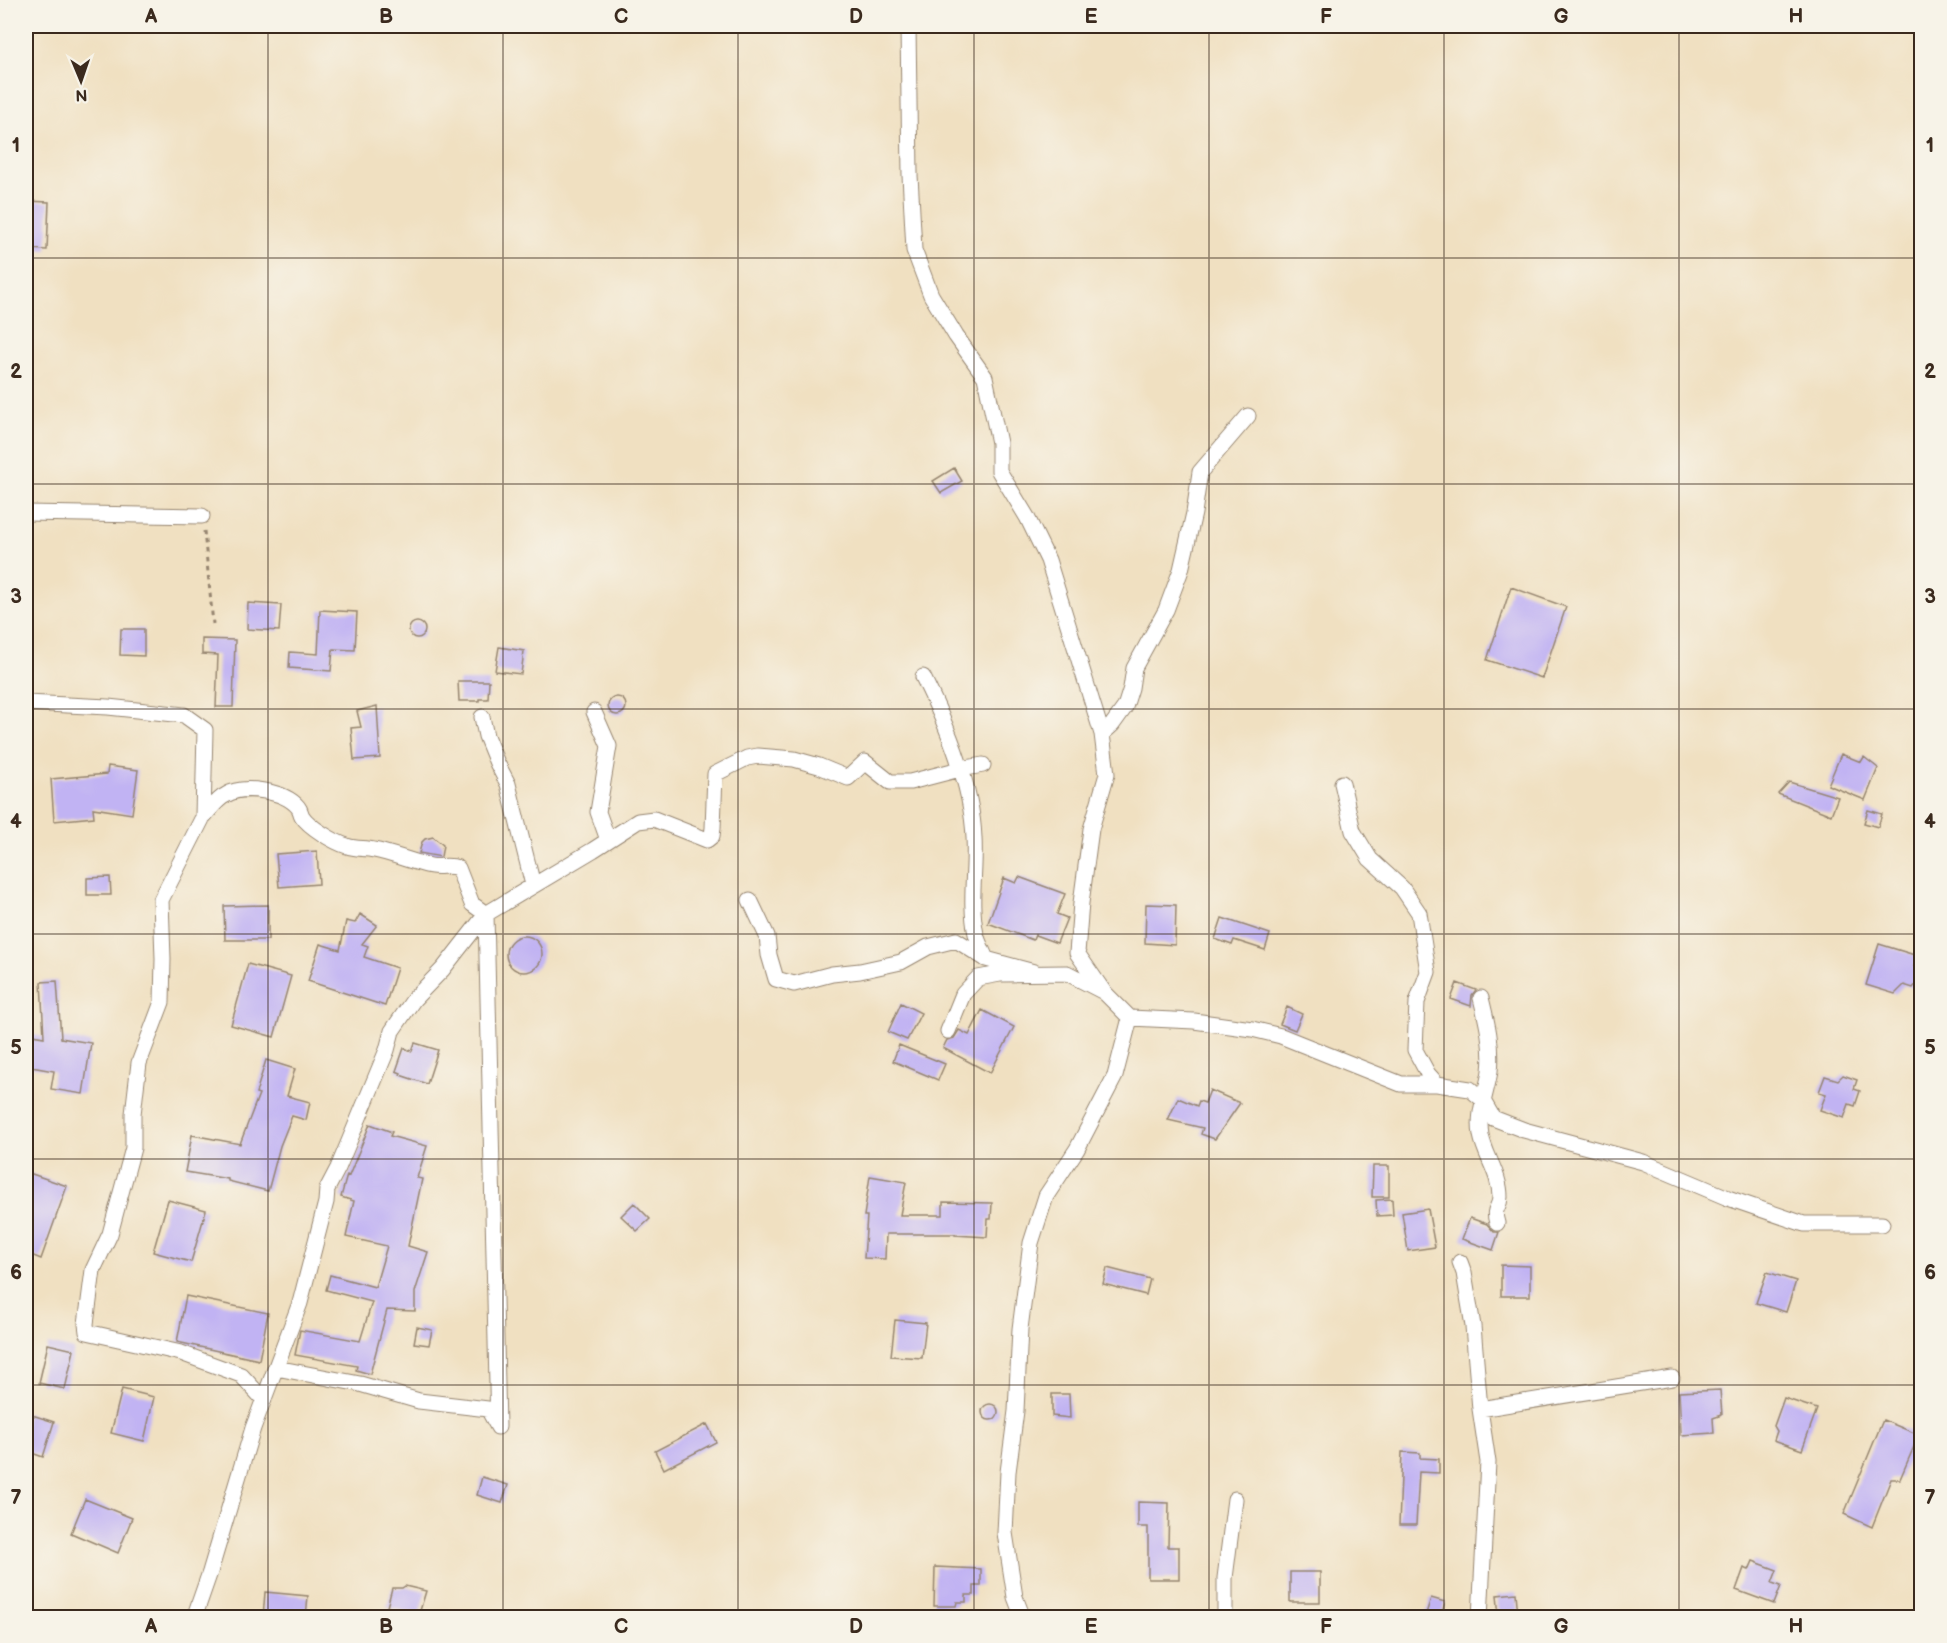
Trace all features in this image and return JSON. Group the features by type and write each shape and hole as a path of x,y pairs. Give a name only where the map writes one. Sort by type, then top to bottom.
{"street":[{"path":"908,26 914,250 931,295 986,377 999,443 999,471 1027,517 1048,560 1064,619 1102,734 1107,774 1091,829 1077,953 1104,992 1130,1018 1194,1021 1252,1029 1307,1045 1401,1084 1437,1084 1470,1089 1482,1099 1493,1118 1524,1130 1643,1162 1728,1198 1804,1224 1882,1224"},
{"path":"1102,734 1125,707 1134,668 1166,610 1181,570 1194,513 1200,472 1248,416"},
{"path":"26,513 202,516"},
{"path":"923,677 938,707 966,789 974,836 973,903 976,934 986,959"},
{"path":"26,703 108,707 184,715 205,730 203,817"},
{"path":"594,712 609,746 598,812 608,840"},
{"path":"482,717 496,763 508,784 533,885"},
{"path":"194,1617 210,1572 253,1428 300,1303 326,1202 327,1189 387,1050 392,1031 414,999 443,969 486,914 638,821 654,819 707,840 712,836 715,774 747,758 758,756 794,759 848,778 865,762 890,782 910,782 983,765"},
{"path":"1342,783 1353,831 1370,859 1402,888 1419,913 1428,972 1417,1002 1415,1050 1428,1074 1437,1084"},
{"path":"264,1400 241,1375 181,1353 87,1332 93,1270 110,1234 133,1148 133,1114 139,1063 162,1002 161,900 203,817 224,795 238,790 261,791 285,796 299,808 302,817 333,842 407,858 416,863 435,867 450,865 458,868 472,904 486,914"},
{"path":"750,900 767,936 769,955 776,979 794,984 832,974 902,962 928,947 956,940 986,959 1034,972"},
{"path":"276,1368 360,1384 419,1401 488,1409 498,1426 486,914"},
{"path":"948,1031 963,994 978,978 1034,972 1067,973 1104,992"},
{"path":"1481,998 1488,1024 1490,1072 1482,1099 1481,1135 1497,1174 1500,1198 1494,1213 1497,1223"},
{"path":"1023,1617 1015,1597 1005,1533 1008,1472 1016,1411 1020,1329 1031,1243 1046,1196 1077,1149 1115,1076 1130,1018"},
{"path":"1460,1262 1473,1326 1480,1409 1488,1462 1480,1617"},
{"path":"1480,1409 1672,1378"},
{"path":"1225,1617 1225,1578 1235,1499"}],"path":[{"path":"202,516 213,624"}],"building":[{"path":"26,201 49,202 47,250 26,249"},
{"path":"954,468 962,481 941,493 933,481"},
{"path":"1511,587 1566,607 1542,678 1487,660"},
{"path":"248,603 281,605 279,631 247,629"},
{"path":"320,610 357,612 355,650 333,649 331,671 289,668 290,652 318,654"},
{"path":"417,622 423,624 425,630 423,636 417,638 411,636 409,630 411,624"},
{"path":"121,629 144,629 144,656 120,655"},
{"path":"202,639 235,640 233,707 216,707 218,655 202,654"},
{"path":"499,647 524,651 521,674 495,671"},
{"path":"458,681 489,681 488,699 459,701"},
{"path":"617,697 623,700 626,706 623,712 617,715 611,712 608,706 611,700"},
{"path":"377,706 380,758 354,760 351,728 361,727 357,711"},
{"path":"1841,754 1861,762 1864,757 1878,768 1865,800 1828,785"},
{"path":"108,766 138,770 132,814 93,808 94,817 54,821 51,779 107,774"},
{"path":"1789,782 1838,797 1831,815 1778,794"},
{"path":"1868,810 1882,814 1878,827 1864,823"},
{"path":"433,837 443,845 441,857 419,853 422,842"},
{"path":"317,851 319,884 279,887 276,854"},
{"path":"110,877 111,895 87,895 87,878"},
{"path":"1019,877 1065,894 1057,914 1067,918 1057,943 1035,935 1033,940 988,923 1004,878 1016,883"},
{"path":"1146,904 1176,905 1175,945 1145,943"},
{"path":"268,905 268,940 225,940 224,906"},
{"path":"360,914 377,925 362,944 368,946 364,957 397,968 385,1006 308,981 320,944 340,950 346,921 355,923"},
{"path":"1222,918 1270,934 1265,950 1234,940 1232,945 1215,939"},
{"path":"524,936 537,941 542,954 537,967 524,972 511,967 506,954 511,941"},
{"path":"1879,944 1921,957 1914,966 1922,971 1922,977 1913,988 1904,985 1895,994 1866,985"},
{"path":"248,964 291,976 274,1037 231,1025"},
{"path":"57,981 61,1038 91,1043 83,1094 51,1089 54,1071 26,1066 26,1034 44,1037 41,982"},
{"path":"1457,983 1476,990 1472,995 1471,1006 1451,999"},
{"path":"901,1003 921,1013 907,1040 888,1032"},
{"path":"1287,1007 1302,1014 1295,1030 1280,1024"},
{"path":"982,1010 1014,1027 990,1073 943,1048 947,1040 954,1038 959,1030 969,1035"},
{"path":"415,1043 438,1050 427,1084 400,1075 401,1073 396,1071 404,1048 412,1051"},
{"path":"899,1045 945,1064 938,1080 893,1061"},
{"path":"266,1060 295,1069 287,1096 310,1102 306,1120 292,1116 280,1146 268,1191 228,1181 228,1179 185,1172 192,1135 240,1144 259,1094 256,1093"},
{"path":"1843,1075 1857,1080 1854,1089 1860,1091 1855,1106 1849,1104 1844,1118 1820,1110 1826,1094 1819,1092 1825,1076 1838,1080"},
{"path":"1210,1090 1240,1103 1215,1139 1201,1134 1203,1128 1168,1120 1178,1098 1197,1106 1199,1101 1205,1103"},
{"path":"370,1124 392,1132 390,1136 427,1146 417,1178 422,1179 408,1246 428,1252 415,1292 415,1311 387,1310 370,1374 356,1370 357,1366 295,1355 300,1330 360,1341 372,1302 326,1290 330,1275 375,1287 387,1246 346,1237 354,1201 341,1197 347,1175 349,1176"},
{"path":"1373,1166 1389,1166 1389,1197 1372,1197"},
{"path":"29,1173 67,1186 41,1259 26,1253 26,1185"},
{"path":"870,1176 906,1182 900,1215 943,1215 943,1202 992,1203 987,1237 955,1234 886,1234 885,1259 864,1258 867,1216 864,1216"},
{"path":"1392,1199 1393,1215 1377,1216 1376,1200"},
{"path":"168,1200 206,1210 191,1262 153,1252"},
{"path":"634,1203 650,1219 637,1231 621,1216"},
{"path":"1428,1209 1435,1247 1408,1251 1402,1213"},
{"path":"1470,1218 1487,1224 1494,1232 1499,1232 1493,1250 1462,1239"},
{"path":"1501,1265 1530,1266 1530,1296 1501,1296"},
{"path":"1107,1268 1150,1279 1146,1295 1103,1284"},
{"path":"1767,1272 1796,1281 1786,1312 1756,1303"},
{"path":"186,1296 268,1313 259,1360 177,1342"},
{"path":"895,1320 926,1323 922,1358 891,1356"},
{"path":"417,1327 432,1330 429,1345 414,1343"},
{"path":"48,1344 74,1350 65,1389 39,1383"},
{"path":"122,1389 154,1397 144,1441 111,1433"},
{"path":"1720,1390 1722,1415 1713,1418 1714,1433 1681,1435 1679,1392"},
{"path":"1052,1394 1069,1394 1070,1418 1052,1416"},
{"path":"1784,1398 1817,1409 1802,1450 1774,1440 1777,1431 1774,1426"},
{"path":"990,1404 998,1412 990,1420 982,1412"},
{"path":"26,1413 54,1422 43,1457 26,1451"},
{"path":"1883,1420 1919,1435 1900,1479 1891,1479 1872,1527 1844,1514"},
{"path":"707,1424 716,1442 664,1469 655,1451"},
{"path":"1402,1452 1420,1453 1420,1458 1439,1459 1439,1473 1419,1472 1416,1525 1399,1525"},
{"path":"482,1477 508,1485 502,1503 477,1495"},
{"path":"85,1499 132,1518 118,1553 71,1533"},
{"path":"1138,1502 1169,1503 1168,1547 1179,1547 1179,1579 1148,1579 1148,1527 1138,1527"},
{"path":"1753,1561 1777,1570 1772,1583 1781,1586 1774,1604 1736,1590 1744,1568 1749,1570"},
{"path":"935,1567 981,1569 981,1586 974,1586 974,1595 966,1595 966,1602 957,1602 956,1606 934,1606"},
{"path":"1290,1572 1320,1572 1320,1602 1290,1602"},
{"path":"405,1586 426,1591 419,1614 387,1607 392,1588"},
{"path":"265,1592 308,1596 306,1617 263,1617"},
{"path":"1516,1593 1518,1615 1499,1617 1497,1595"},
{"path":"1431,1598 1445,1602 1441,1617 1425,1617"}]}
